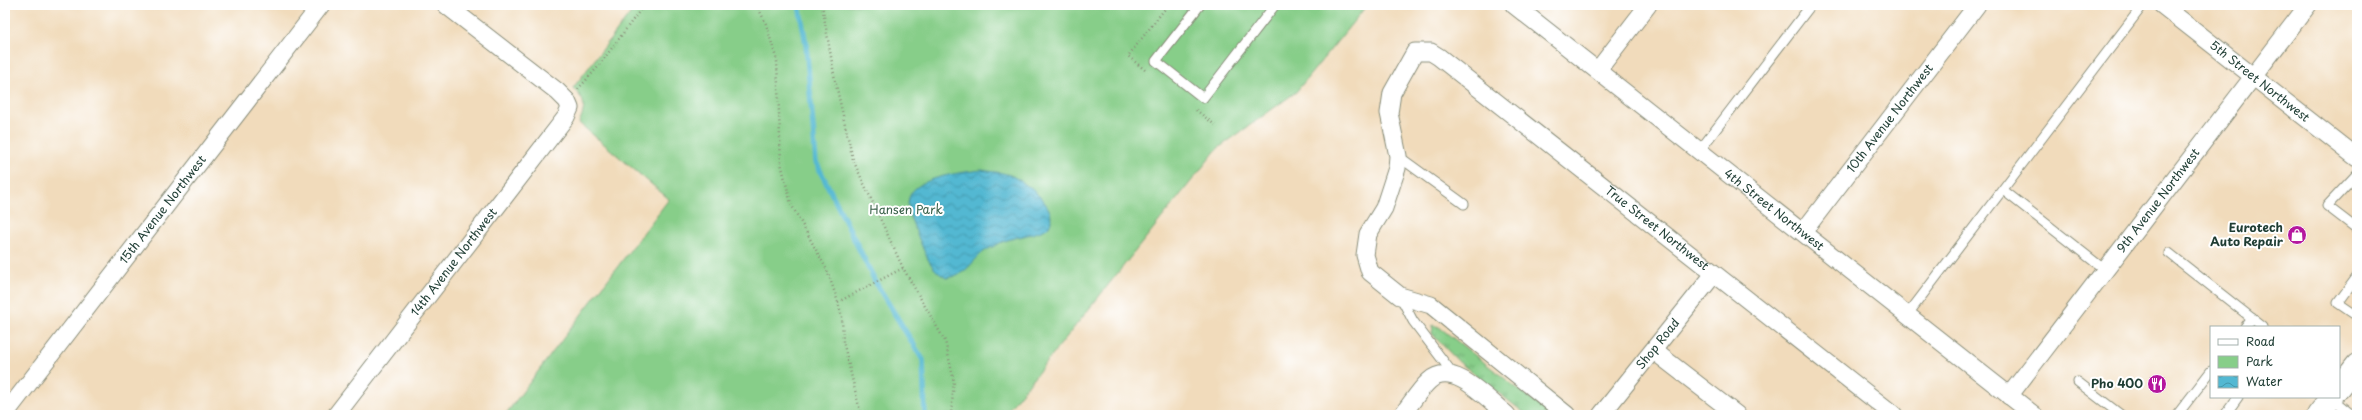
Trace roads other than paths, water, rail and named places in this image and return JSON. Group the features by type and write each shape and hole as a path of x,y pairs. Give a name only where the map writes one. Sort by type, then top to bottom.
{"street":[{"name":"15th Avenue Northwest","path":"5,414 321,5"},
{"name":"14th Avenue Northwest","path":"336,415 566,118 568,105 557,91 446,5"},
{"name":"4th Street Northwest","path":"1514,5 1700,150 2034,415"},
{"path":"1598,70 1648,5"},
{"name":"10th Avenue Northwest","path":"1804,232 1977,5"},
{"name":"5th Street Northwest","path":"2162,5 2356,155"},
{"name":"9th Avenue Northwest","path":"2009,396 2252,76 2308,5"},
{"name":"True Street Northwest","path":"1398,156 1389,113 1392,93 1415,52 1431,52 1894,415"},
{"path":"1398,156 1397,168 1384,208 1368,234 1365,255 1370,272 1400,296 1431,305 1567,415"},
{"name":"Shop Road","path":"1601,415 1654,351 1714,274"},
{"path":"1654,351 1737,415"},
{"path":"2340,386 2357,365"},
{"path":"1402,415 1429,381 1440,374 1450,374 1460,378 1507,415"}],"lane":[{"path":"1200,5 1156,61 1203,98 1275,5"},
{"path":"1700,150 1810,5"},
{"path":"1908,314 2142,5"},
{"path":"1398,156 1464,204"},
{"path":"2357,174 2327,206 2357,229"},
{"path":"2003,190 2105,270"},
{"path":"2169,253 2262,326"},
{"path":"2357,277 2338,303 2357,316"},
{"path":"1400,296 1413,321 1450,374"},
{"path":"2246,326 2252,318"},
{"path":"2177,415 2210,372"},
{"path":"2078,382 2121,415"},
{"path":"2224,415 2237,398"},
{"path":"2329,400 2352,415"}],"water":[{"path":"982,170 1009,175 1018,179 1033,190 1046,204 1050,212 1051,219 1049,226 1046,229 1034,233 1010,239 986,250 963,272 946,278 932,266 926,256 909,214 909,198 913,191 920,185 930,180 952,174"}],"waterway":[{"path":"799,5 806,44 816,162 877,285 923,360 925,415"}],"place":[{"name":"Eurotech Auto Repair","path":"2297,235"},
{"name":"Pho 400","path":"2157,384"}],"park label":[{"name":"Hansen Park","path":"906,210"}]}
